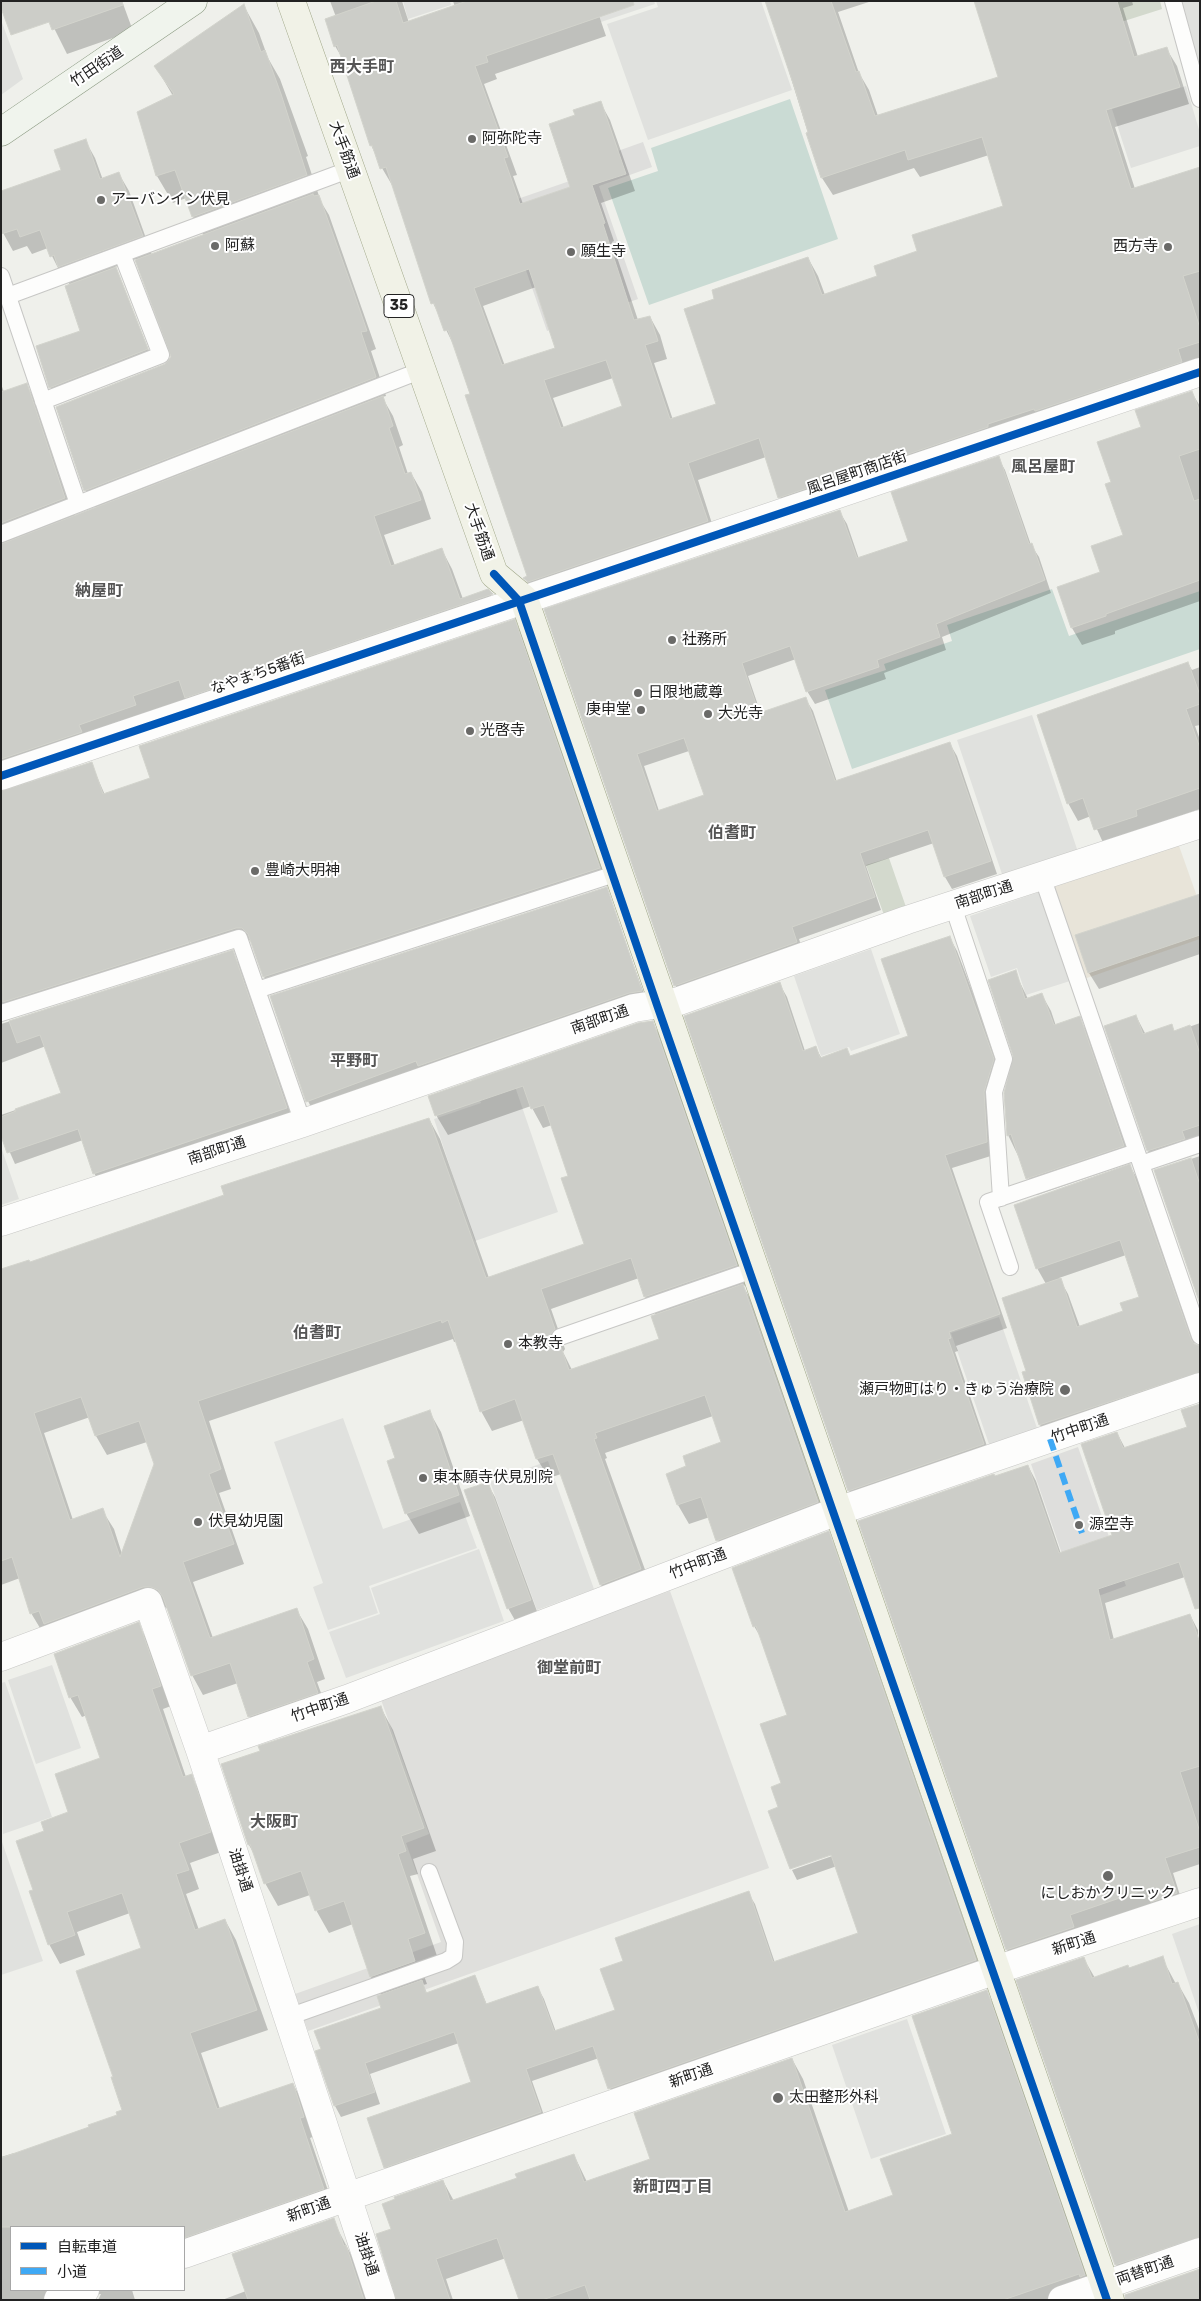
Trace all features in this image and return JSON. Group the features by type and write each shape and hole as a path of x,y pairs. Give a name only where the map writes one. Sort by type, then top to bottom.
{"main road":[{"name":"竹田街道","path":"1,132 193,1"},
{"name":"大手筋通","path":"291,1 494,574 524,599"},
{"path":"524,599 753,1270 839,1511 1108,2292"}],"street":[{"name":"風呂屋町商店街","path":"524,599 1200,372"},
{"name":"なやまち5番街","path":"1,776 524,599"},
{"name":"南部町通","path":"1,1222 303,1123 634,1008 679,1001 953,906 1200,824"},
{"name":"竹中町通","path":"200,1750 347,1699 839,1511 1200,1387"},
{"name":"油掛通","path":"4,1648 148,1602 200,1750 382,2300"},
{"name":"新町通","path":"185,2254 997,1970 1200,1902"},
{"name":"両替町通","path":"1062,2300 1108,2292 1200,2252"},
{"path":"58,2300 83,2291"}],"lane":[{"path":"1173,1 1200,99"},
{"path":"8,296 351,169"},
{"path":"44,401 161,355 122,254"},
{"path":"1,276 78,504"},
{"path":"1,534 422,370"},
{"path":"257,990 618,873"},
{"path":"1042,876 1200,1336"},
{"path":"953,906 1004,1059 994,1092 1001,1198"},
{"path":"1,1014 239,938 303,1123"},
{"path":"1010,1267 988,1202 1138,1158 1200,1144"},
{"path":"560,1337 753,1270"},
{"path":"288,2017 446,1961 454,1956 455,1942 429,1872"}],"shaded area":[{"path":"403,1 450,1 451,5 408,19"},
{"path":"594,1 654,1 655,4 601,22"},
{"path":"656,1 761,1 792,90 648,140 607,24 658,7"},
{"path":"1096,1 1160,1 1162,9 1036,49"},
{"path":"1175,1 1200,1 1200,78"},
{"path":"1,20 23,79 1,95"},
{"path":"1186,86 1200,133 1200,146 1131,168 1112,109"},
{"path":"790,99 838,239 649,305 608,188 658,171 651,148"},
{"name":"願生寺","path":"643,142 652,167 599,186 638,299 547,331 503,204 587,175 584,163"},
{"path":"1052,589 1069,636 1200,591 1200,649 852,769 825,690 886,670 884,664 952,641 947,625"},
{"path":"1032,715 1079,855 1004,880 957,740"},
{"path":"1178,843 1200,905 1200,939 1084,979 1052,887"},
{"path":"889,858 906,907 884,915 866,865"},
{"path":"1039,892 1070,981 1026,995 1017,968 991,977 970,916"},
{"path":"871,949 900,1034 851,1051 849,1047 821,1056 794,976"},
{"path":"508,1066 558,1212 475,1241 434,1119 481,1103 472,1078"},
{"path":"1,1147 19,1199 1,1205"},
{"path":"999,1317 1038,1431 990,1447 951,1333"},
{"path":"343,1418 383,1529 460,1502 477,1548 369,1586 378,1613 328,1630 313,1587 323,1583 274,1442"},
{"name":"源空寺","path":"1078,1447 1126,1586 1079,1603 1031,1464"},
{"path":"548,1461 594,1589 537,1610 490,1482"},
{"path":"479,1549 504,1621 346,1678 329,1632 380,1614 371,1588"},
{"path":"670,1591 769,1868 308,2031 295,1994 441,1942 406,1843 429,1834 379,1694"},
{"path":"52,1665 81,1748 36,1764 8,1680"},
{"path":"5,1682 52,1817 3,1834 1,1683"},
{"path":"1,1839 43,1961 1,1975"},
{"path":"1200,1924 1200,2016 1172,1934"},
{"path":"907,2019 946,2134 871,2159 832,2045"}],"building":[{"path":"1,1 122,1 123,5 52,30 49,22 11,35 1,8"},
{"path":"376,1 396,1 403,23 467,1 633,1 634,5 486,56 488,62 475,66 508,157 504,158 520,204 570,187 549,124 575,115 573,110 601,101 626,174 592,185 634,320 650,316 658,341 645,345 670,419 716,404 684,309 714,299 712,290 808,257 822,295 877,276 874,266 917,251 912,235 1003,206 982,137 908,160 905,150 821,178 806,133 808,132 796,92 765,1 831,1 856,72 859,71 875,116 998,77 974,1 1117,1 1134,57 1167,47 1180,87 1106,110 1131,189 1200,167 1200,271 1183,276 1200,328 1200,342 1178,349 1182,362 1035,411 1034,409 988,424 988,427 778,498 759,438 688,463 708,521 528,582 523,578 527,576 465,395 470,394 448,330 444,331 434,303 431,304 386,167 380,169 372,145 370,146 337,45 334,47 325,19","holes":["529,269 555,348 502,365 474,288","606,360 622,406 561,428 544,380"]},
{"path":"244,4 261,52 265,50 307,175 192,217 175,170 156,176 137,112 174,94 154,66"},
{"path":"86,139 100,179 119,172 143,236 58,267 54,255 50,257 40,230 20,237 17,229 1,234 1,191 61,170 54,150"},
{"path":"313,194 314,196 319,195 354,293 367,331 361,332 376,377 84,491 56,407 165,364 171,357 135,260"},
{"path":"116,267 148,349 49,388 36,346 80,331 65,286"},
{"path":"27,383 65,498 1,523 1,392"},
{"path":"1192,391 1200,412 1200,449 1179,456 1194,501 1200,499 1200,580 1071,628 1057,587 1100,572 1091,546 1123,535 1105,484 1111,482 1097,442 1141,427 1135,410"},
{"path":"383,396 393,426 389,428 405,474 411,472 421,500 374,516 391,566 442,548 460,599 488,589 493,594 185,698 179,680 133,696 136,705 79,725 82,732 1,759 1,544"},
{"path":"999,456 1029,544 1032,543 1045,580 936,624 940,637 877,660 879,667 806,692 790,646 742,663 759,713 806,697 835,781 950,742 991,861 944,877 928,830 860,853 875,897 792,927 797,942 674,986 544,609 840,510 857,558 908,541 891,492","holes":["684,738 704,795 657,811 637,754"]},
{"path":"515,619 600,868 263,977 248,934 242,928 236,928 3,1002 1,791 92,762 103,794 150,778 139,746"},
{"path":"1188,662 1200,695 1200,704 1186,709 1200,748 1200,788 1136,810 1137,816 1094,830 1083,798 1067,804 1037,715"},
{"path":"607,887 642,991 629,993 418,1066 416,1061 306,1102 270,996"},
{"path":"1200,894 1200,935 1088,973 1075,935"},
{"path":"950,936 994,1059 984,1092 987,1142 945,1155 1000,1314 949,1332 951,1338 948,1339 984,1444 848,1491 684,1016 780,982 803,1051 816,1046 820,1058 847,1048 850,1056 908,1036 881,959"},
{"path":"233,950 287,1108 93,1174 78,1129 7,1153 1,1136 1,1117 16,1111 15,1109 61,1093 40,1035 17,1043 9,1021"},
{"path":"1016,970 1025,999 1042,993 1054,1025 1080,1016 1124,1146 1026,1179 1011,1134 1007,1136 1004,1093 1013,1056 988,980"},
{"path":"1136,1015 1143,1034 1172,1024 1174,1031 1190,1025 1200,1054 1200,1125 1182,1131 1185,1139 1147,1151 1104,1026"},
{"path":"653,1021 737,1265 644,1297 631,1258 541,1289 555,1329 550,1335 550,1340 554,1345 561,1347 569,1370 659,1339 651,1316 743,1284 818,1502 716,1541 701,1497 677,1505 666,1474 686,1466 683,1456 721,1442 705,1395 595,1433 597,1438 594,1439 641,1569 600,1585 553,1454 536,1459 515,1399 480,1412 448,1320 442,1323 441,1320 198,1401 221,1469 209,1474 234,1544 183,1562 210,1638 297,1608 314,1659 307,1662 318,1693 248,1717 230,1663 191,1676 163,1597 158,1590 151,1587 143,1587 44,1624 39,1611 30,1614 12,1557 1,1561 1,1269 29,1260 30,1262 224,1195 221,1186 429,1118 486,1278 584,1244 561,1178 568,1176 544,1105 531,1109 523,1086 435,1116 428,1096 638,1023","holes":["81,1397 95,1436 139,1421 154,1464 120,1557 103,1508 70,1520 34,1413"]},
{"path":"1191,1158 1200,1185 1200,1304 1154,1170"},
{"path":"1130,1164 1191,1339 1194,1344 1200,1346 1200,1372 1039,1425 1022,1372 1026,1371 1002,1298 1061,1278 1077,1327 1123,1311 1120,1303 1139,1297 1120,1240 1036,1269 1014,1205"},
{"path":"1200,1404 1200,1608 1195,1609 1179,1562 1098,1589 1110,1640 1190,1614 1200,1643 1200,1766 1180,1772 1200,1832 1200,1847 1165,1858 1177,1893 1151,1902 1146,1889 1070,1915 1074,1927 1006,1950 858,1521 994,1474 995,1476 1028,1465 1059,1553 1112,1535 1081,1444 1117,1432 1123,1448 1187,1427 1181,1410"},
{"name":"東本願寺伏見別院","path":"430,1410 459,1495 405,1514 387,1461 395,1458 384,1426"},
{"path":"488,1482 531,1600 507,1609 464,1490"},
{"path":"829,1531 976,1960 608,2089 593,2046 526,2069 541,2112 384,2168 367,2118 471,2082 454,2032 365,2063 375,2092 334,2106 315,2051 321,2049 314,2031 381,2008 377,1996 422,1980 426,1993 475,1975 486,2004 538,1986 554,2031 615,2010 600,1969 623,1961 615,1938 749,1891 773,1962 858,1933 831,1855 790,1869 768,1811 778,1807 771,1787 781,1783 760,1724 787,1715 756,1626 753,1627 732,1568"},
{"path":"139,1622 161,1686 152,1689 183,1777 192,1774 211,1832 179,1843 189,1870 176,1874 195,1930 225,1919 257,2010 190,2033 217,2109 293,2083 304,2117 300,2118 324,2189 185,2238 185,2226 1,2227 1,2158 89,2127 88,2125 117,2115 116,2112 122,2110 111,2077 113,2077 76,1971 141,1948 122,1893 67,1912 75,1935 48,1945 29,1891 33,1890 16,1841 44,1831 41,1822 68,1812 55,1774 100,1758 78,1695 69,1698 54,1654"},
{"path":"381,1706 424,1828 401,1836 406,1851 398,1854 425,1933 408,1939 415,1961 370,1977 344,1901 315,1911 301,1871 264,1884 250,1844 248,1845 221,1764 260,1751 258,1746"},
{"path":"1163,1956 1172,1984 1178,1982 1200,2044 1200,2237 1115,2265 1016,1980 1084,1957 1092,1978 1128,1965 1129,1968"},
{"path":"987,1990 1085,2275 1080,2277 1079,2274 1003,2300 590,2300 585,2285 542,2300 519,2300 497,2238 436,2259 450,2300 396,2300 376,2234 391,2229 382,2204 395,2199 394,2197 443,2180 450,2201 517,2178 515,2174 574,2154 584,2182 650,2159 634,2113 792,2058 845,2212 893,2195 880,2159 952,2134 912,2016"},
{"path":"334,2218 344,2246 346,2245 364,2300 248,2300 232,2254"},
{"path":"1200,2269 1200,2300 1125,2300 1125,2295"}],"marked path":[{"path":"1050,1439 1082,1533"}],"cycle path":[{"path":"1,776 1200,372"},
{"path":"494,574 519,601 657,1005 1107,2300"}],"place":[{"name":"阿弥陀寺","path":"472,139"},
{"name":"アーバンイン伏見","path":"101,200"},
{"name":"阿蘇","path":"215,246"},
{"name":"西方寺","path":"1168,247"},
{"name":"願生寺","path":"571,252"},
{"name":"社務所","path":"672,640"},
{"name":"日限地蔵尊","path":"638,693"},
{"name":"庚申堂","path":"641,710"},
{"name":"大光寺","path":"708,714"},
{"name":"光啓寺","path":"470,731"},
{"name":"豊崎大明神","path":"255,871"},
{"name":"本教寺","path":"508,1344"},
{"name":"瀬戸物町はり・きゅう治療院","path":"1065,1390"},
{"name":"東本願寺伏見別院","path":"423,1478"},
{"name":"伏見幼児園","path":"198,1522"},
{"name":"源空寺","path":"1079,1525"},
{"name":"にしおかクリニック","path":"1108,1876"},
{"name":"太田整形外科","path":"778,2098"}],"district":[{"name":"西大手町","path":"362,67"},
{"name":"風呂屋町","path":"1043,467"},
{"name":"納屋町","path":"99,591"},
{"name":"伯耆町","path":"732,833"},
{"name":"平野町","path":"354,1061"},
{"name":"伯耆町","path":"317,1333"},
{"name":"御堂前町","path":"569,1668"},
{"name":"大阪町","path":"274,1822"},
{"name":"新町四丁目","path":"673,2187"}]}
